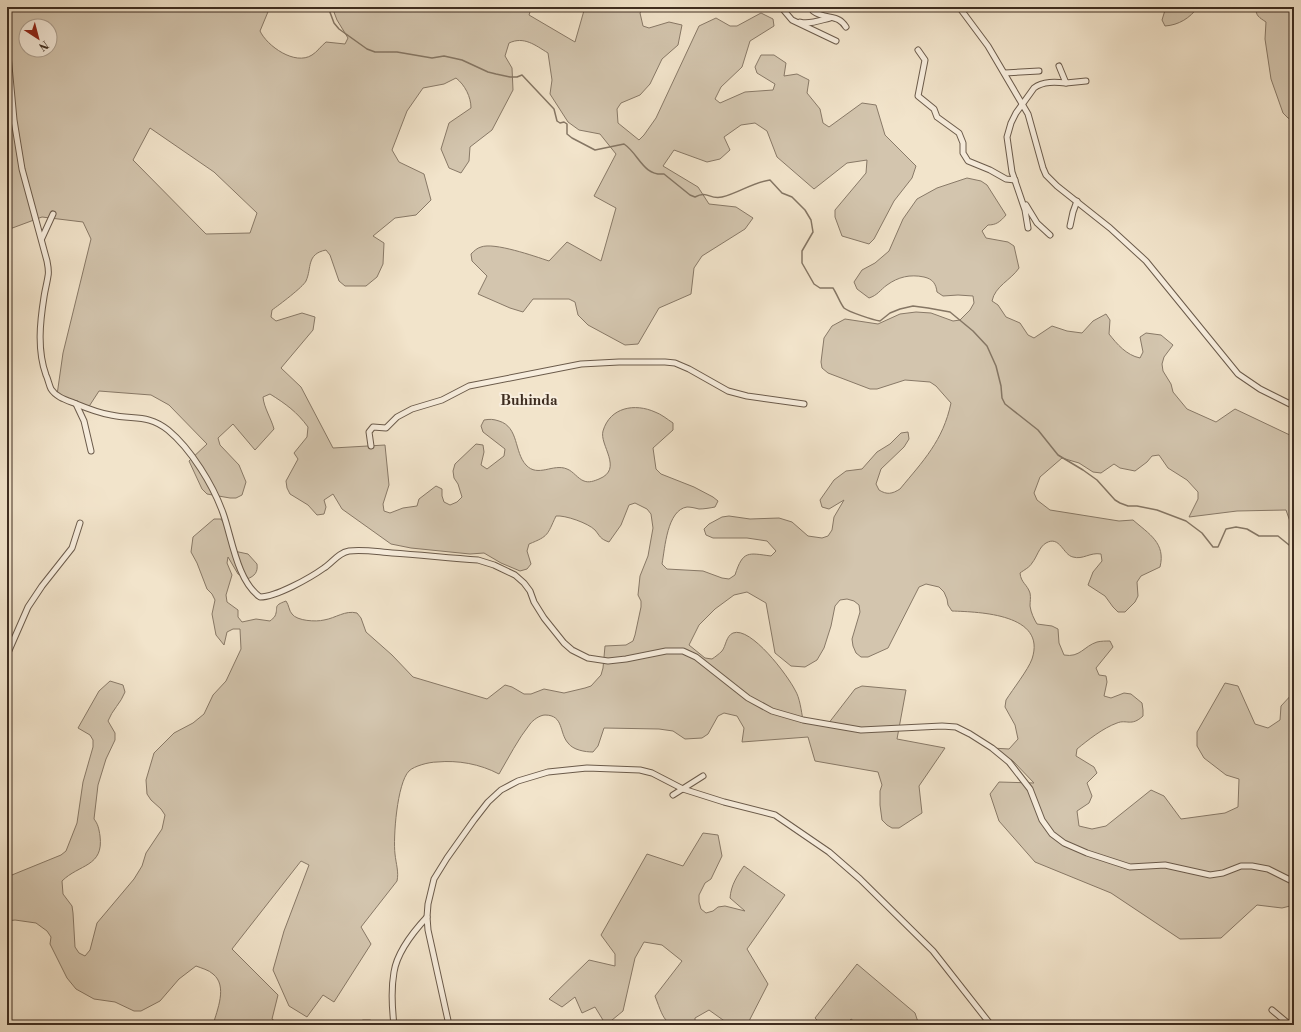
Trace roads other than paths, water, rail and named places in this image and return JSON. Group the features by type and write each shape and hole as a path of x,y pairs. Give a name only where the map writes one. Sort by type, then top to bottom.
{"street":[{"path":"781,7 792,20 836,41"},
{"path":"959,7 988,46 1022,103 1030,122 1046,175 1057,186 1110,228 1146,261 1238,374 1268,394 1294,406"},
{"path":"813,11 830,18"},
{"path":"792,20 803,24 830,18 838,18 846,27"},
{"path":"7,44 14,120 22,169 48,261 48,276 44,297 40,353 43,368 51,389 57,395 76,404 112,416 148,419 161,425 175,436 210,483 223,513 239,566 251,588 260,597 267,597 280,592 319,571 338,556 349,551 372,551 478,560 494,565 515,575 524,583 530,591 534,602 544,618 564,643 572,650 588,658 608,661 666,651 683,651 696,657 748,698 772,711 803,720 861,730 942,726 956,727 992,748 1009,762 1030,789 1042,820 1052,834 1064,843 1087,853 1130,867 1165,865 1210,874 1223,873 1241,866 1252,866 1268,869 1294,882"},
{"path":"918,50 925,60 918,96 934,109 937,117 959,133 963,143 963,153 968,161 990,170 1006,179 1015,180"},
{"path":"1059,66 1066,83"},
{"path":"1005,73 1039,71"},
{"path":"1028,228 1026,210 1012,172 1007,137 1011,123 1022,103 1038,85 1052,82 1066,83 1086,81"},
{"path":"1022,199 1037,223 1050,235"},
{"path":"1070,226 1077,201"},
{"path":"42,238 53,214"},
{"path":"371,446 369,432 373,428 386,428 397,417 412,409 442,400 470,386 581,364 642,362 675,363 728,391 748,396 804,404"},
{"path":"76,404 84,421 91,451"},
{"path":"7,655 28,607 42,586 72,548 80,523"},
{"path":"449,1025 428,930 428,904 434,879 446,858 488,802 501,790 512,784 548,772 587,768 640,770 652,773 683,789 724,802 775,814 829,852 933,951 991,1025"},
{"path":"673,795 703,776"},
{"path":"394,1025 392,1006 394,971 406,942 427,917"},
{"path":"1272,1010 1290,1025"}],"waterway":[{"path":"328,7 334,23 339,29 367,49 375,52 397,52 432,58 444,56 462,60 496,74 510,77 522,75 554,109 557,121 567,124 567,134 572,138 595,150 624,144 651,172 664,174 690,195 695,197 703,194 718,198 770,180 782,193 792,197 805,210 811,220 813,232 802,251 802,263 814,284 820,288 833,288 841,304 847,310 867,318 880,321 890,313 913,306 950,312 973,331 987,346 996,366 1001,386 1002,398 1005,404 1038,430 1058,455 1097,480 1115,500 1128,506 1137,506 1157,510 1186,521 1202,533 1213,547 1218,547 1226,529 1236,527 1247,529 1259,536 1278,536 1294,549"}],"district":[{"name":"Buhinda","path":"529,401"}]}
